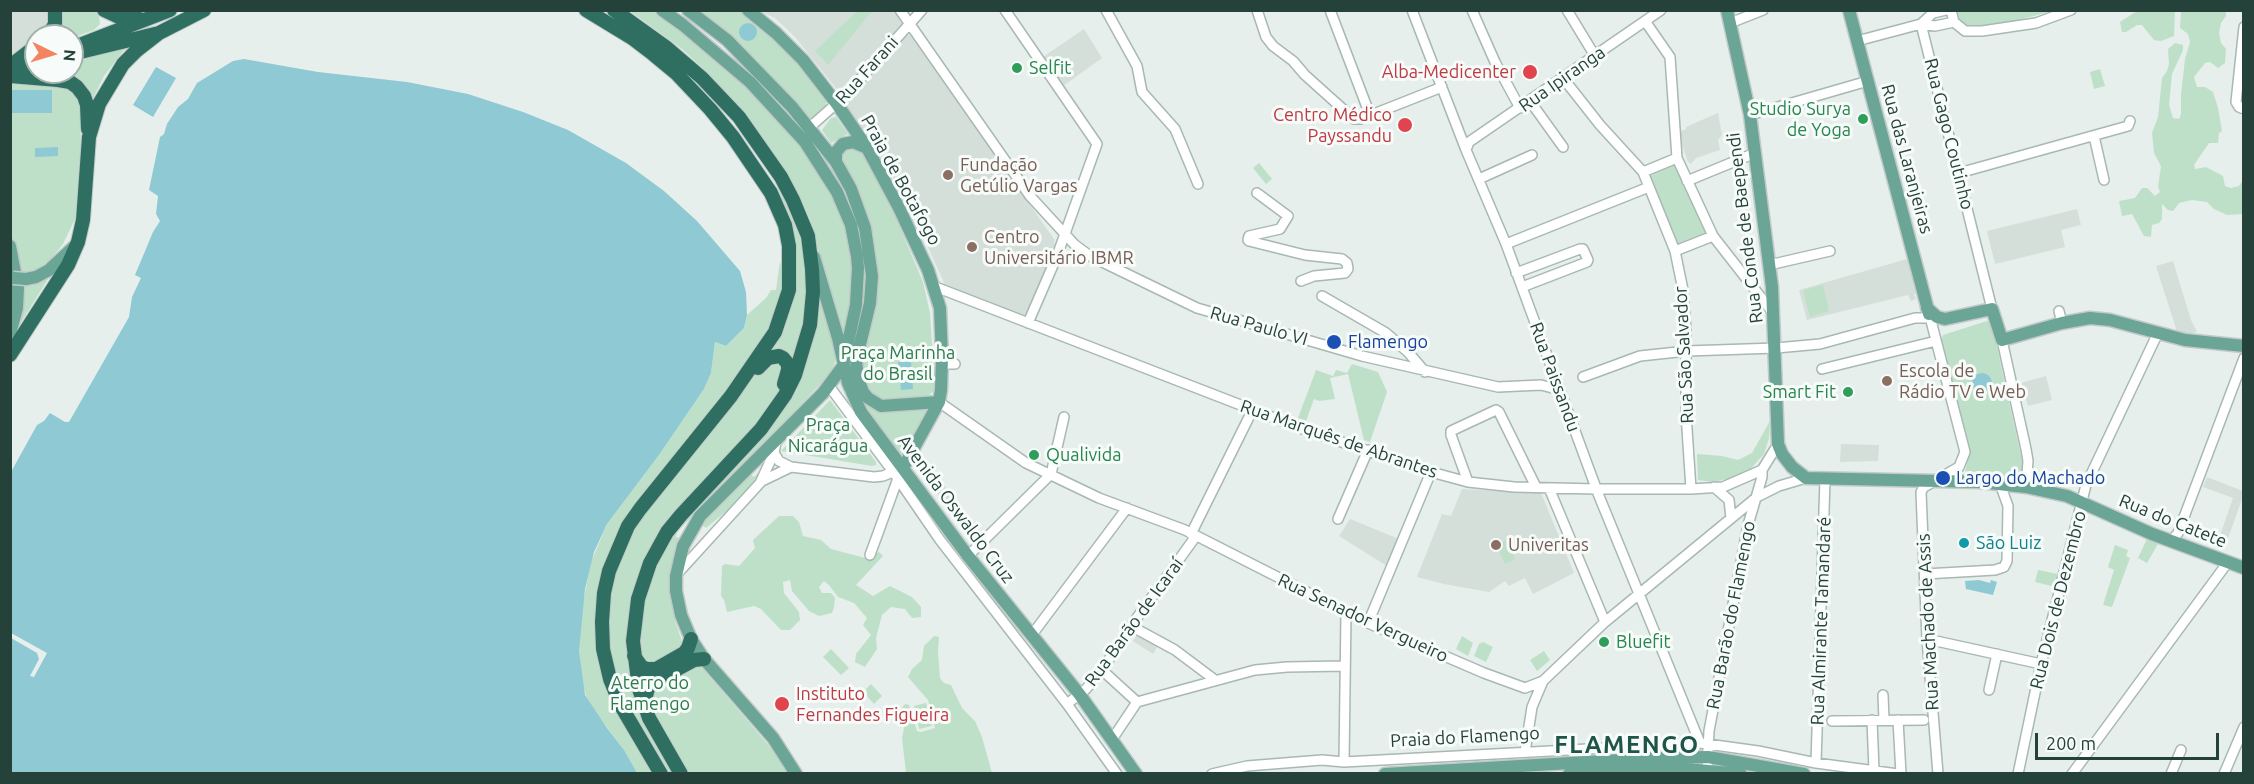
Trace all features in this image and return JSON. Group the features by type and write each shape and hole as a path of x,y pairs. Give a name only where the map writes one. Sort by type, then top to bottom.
{"highway":[{"path":"104,10 121,18 148,20"},
{"path":"84,44 170,10"},
{"path":"89,137 99,104 112,79 136,51 159,33 204,10"},
{"path":"586,10 632,38 688,84 710,109 747,156 771,193 781,213 789,246 790,264 786,303 775,332 730,396 669,470 628,526 615,554 604,593 603,649 610,679 621,706 661,774"},
{"path":"614,10 651,35 694,70 739,117 781,177 808,236 813,292 806,344 785,395 761,429 681,515 657,549 638,599 634,626 634,656 644,704 658,736 681,774"},
{"path":"84,51 159,33"},
{"path":"10,66 24,55"},
{"path":"10,76 58,80 77,87 87,105 89,137 83,220 78,242 68,265 10,355"},
{"path":"730,396 768,358 779,356 783,358 788,364 786,378 761,429"},
{"path":"634,656 646,669 656,669 684,653 691,639"},
{"path":"644,704 648,688 655,681 694,660 704,659"}],"main road":[{"path":"662,10 750,82 792,126 829,177 851,225"},
{"path":"688,10 727,40 792,107 836,162 851,189 865,228 872,286 858,352"},
{"name":"Praia de Botafogo","path":"748,10 776,33 803,60 867,148 916,242 933,286 940,308 948,364 939,402 898,474"},
{"name":"Rua Conde de Baependi","path":"1727,10 1735,21 1750,115 1775,315 1778,444"},
{"name":"Rua das Laranjeiras","path":"1849,10 1933,318"},
{"path":"683,25 715,37 737,51"},
{"path":"836,162 836,152 843,144 853,142 867,148"},
{"path":"851,189 851,225 863,308 856,370 859,384 874,403 890,407 939,402"},
{"name":"Avenida Oswaldo Cruz","path":"808,236 838,338 848,383 861,412 898,474 923,492 968,556 1030,636 1080,695 1136,774"},
{"path":"14,278 36,277 49,270 78,242"},
{"path":"10,246 18,288 17,308 10,334"},
{"path":"796,774 773,738 704,659 691,639 681,615 676,591 676,576 682,546 700,516 775,451 843,366 856,305 858,268"},
{"path":"1933,318 1952,318 1992,309 2002,340 2061,317 2110,320 2185,340 2244,346"},
{"path":"1778,444 1787,462 1806,478"},
{"name":"Rua do Catete","path":"1806,478 1938,480 2001,484 2067,496 2170,541 2244,568"},
{"name":"Praia do Flamengo","path":"1385,774 1655,758 1804,774"},
{"name":"Praia do Flamengo","path":"1569,774 1675,768 1707,763 1741,774"}],"street":[{"name":"Rua Paulo VI","path":"900,10 1011,171 1055,225 1090,256 1197,308 1362,356 1498,387 1541,385 1560,390"},
{"name":"Rua Farani","path":"810,127 837,104 922,10"},
{"path":"1005,10 1097,144 1073,212 1028,323"},
{"path":"1106,10 1137,66 1142,92 1175,129 1198,184"},
{"path":"1257,10 1266,37 1273,46 1293,61 1305,75 1354,119 1361,119 1442,87"},
{"path":"1330,10 1370,115"},
{"name":"Rua Paissandu","path":"1412,10 1506,244 1596,489 1704,744"},
{"path":"1472,10 1495,62 1520,108"},
{"path":"1567,10 1595,56"},
{"name":"Rua Ipiranga","path":"1466,144 1661,10"},
{"path":"1735,21 1763,10"},
{"path":"1921,24 1933,13 1946,10"},
{"path":"1952,10 1954,22 1965,31 1982,31 2036,23 2071,10"},
{"path":"1645,21 1670,57 1677,158 1687,181 1713,236 1775,315"},
{"path":"1857,41 1921,24 1935,26 1954,22"},
{"name":"Rua Gago Coutinho","path":"1921,24 1992,309"},
{"path":"2244,27 2236,102 2244,109"},
{"name":"Rua São Salvador","path":"1563,78 1600,125 1642,172 1675,251 1683,290 1687,351 1686,414 1691,489"},
{"path":"1750,115 1868,81"},
{"path":"1530,101 1563,147"},
{"path":"1959,173 2128,126 2130,121"},
{"path":"2094,136 2104,180"},
{"path":"1687,181 1755,153"},
{"path":"1479,179 1532,154"},
{"path":"1642,172 1677,158"},
{"path":"1506,244 1649,187"},
{"path":"1257,193 1287,214 1287,218 1280,229 1249,236 1248,240 1305,255 1342,259 1347,263 1347,272 1314,276 1301,281"},
{"path":"1055,225 1073,212"},
{"path":"1675,251 1713,236"},
{"path":"1516,273 1580,249 1583,249 1588,260 1522,287"},
{"path":"1769,265 1830,251"},
{"name":"Rua Marquês de Abrantes","path":"933,286 1300,428 1431,472 1468,482 1549,488 1691,489 1714,488 1741,481 1762,470"},
{"path":"1322,296 1386,333 1408,352 1425,372"},
{"path":"1583,377 1640,356 1687,351 1820,344 1915,318 1933,318 1936,341 1965,452 1959,466 1938,480"},
{"name":"Rua Dois de Dezembro","path":"2018,774 2041,664 2086,485 2159,334"},
{"path":"2002,340 2028,461 2026,488"},
{"path":"1822,369 1936,341"},
{"path":"2170,541 2178,533 2244,358"},
{"path":"1541,385 1553,372"},
{"name":"Avenida Oswaldo Cruz","path":"829,386 898,474 940,540 1067,704 1117,774"},
{"name":"Rua Senador Vergueiro","path":"939,402 1026,463 1194,535 1368,624 1480,672 1525,688"},
{"name":"Rua Barão de Icaraí","path":"1067,704 1080,695 1102,670 1194,535 1253,409"},
{"path":"1468,482 1451,431 1496,410 1536,487"},
{"path":"968,556 1051,474 1064,417"},
{"path":"1762,470 1778,444"},
{"path":"1338,519 1368,450"},
{"path":"775,451 791,467"},
{"path":"775,451 779,472"},
{"path":"760,483 775,451"},
{"path":"676,576 760,483 791,467 874,477 898,474 870,555"},
{"name":"Rua Barão do Flamengo","path":"1707,763 1704,744 1709,731 1748,525 1762,470"},
{"path":"1368,624 1431,472"},
{"path":"1525,752 1534,702 1544,681 1605,622 1756,497 1779,486 1806,478"},
{"name":"Rua Almirante Tamandaré","path":"1816,763 1825,478"},
{"name":"Rua Machado de Assis","path":"1938,480 1924,487 1921,492 1927,639 1938,774"},
{"path":"1926,574 2001,569 2007,561 2008,506 2001,484"},
{"path":"1549,488 1605,622"},
{"path":"1714,488 1729,500 1730,518"},
{"path":"1030,636 1127,508"},
{"path":"1730,518 1736,518 1748,525"},
{"path":"2072,774 2228,562"},
{"path":"1344,762 1346,613"},
{"path":"1131,626 1175,650 1215,680"},
{"path":"1927,639 2041,664"},
{"path":"1989,690 1997,654"},
{"path":"1111,741 1137,702 1215,680 1271,668 1344,666"},
{"path":"1102,670 1137,702"},
{"path":"1534,702 1525,688 1544,681"},
{"path":"1883,695 1884,720"},
{"path":"1872,720 1874,770"},
{"path":"1898,720 1900,774"},
{"path":"1832,721 1924,720"},
{"path":"2224,774 2244,727"},
{"name":"Praia do Flamengo","path":"1212,774 1257,765 1322,760 1344,762 1704,744 1758,751 1816,763 1900,774"},
{"path":"2171,774 2181,750"}],"shaded area":[{"path":"11,11 52,11 48,24 24,24 24,51 11,60"},
{"path":"760,11 894,11 903,25 843,91 839,92 795,37 775,18"},
{"path":"1084,29 1102,58 1063,86 1043,57"},
{"path":"907,35 910,35 1054,239 1055,248 1030,314 1025,318 945,285 922,234 879,153 846,106 847,101"},
{"path":"1718,113 1722,135 1718,140 1720,150 1696,158 1691,164 1688,162 1678,133"},
{"path":"2077,209 2081,225 2061,230 2065,247 1995,264 1987,231"},
{"path":"1907,259 1916,299 1911,301 1908,295 1807,320 1799,290"},
{"path":"2173,261 2191,320 2197,332 2178,335 2156,266"},
{"path":"2046,376 2052,400 2028,406 2021,383"},
{"path":"1841,444 1879,445 1878,461 1840,462"},
{"path":"2207,477 2243,491 2224,550 2216,547 2233,498 2203,487"},
{"path":"944,485 959,507 954,514 937,493"},
{"name":"Univeritas","path":"1462,489 1541,493 1574,573 1533,594 1525,578 1509,586 1505,581 1489,592 1417,577 1442,514 1451,516"},
{"path":"1350,519 1399,539 1387,566 1339,536"},
{"path":"1139,632 1158,646 1153,654 1133,641"}],"green space":[{"path":"743,10 789,53 826,100 826,108 812,120 738,43 694,11"},
{"path":"58,11 95,11 99,15 100,24 94,30 84,34 84,24 55,24"},
{"path":"630,11 652,11 692,38 738,78 799,144 821,175 842,211 853,263 854,287 844,329 840,329 809,217 790,178 742,111 708,73 682,49"},
{"path":"857,11 872,11 828,65 815,51"},
{"path":"1956,11 2052,11 2007,23 1967,28 1959,24"},
{"path":"2137,11 2175,11 2174,36 2161,41 2154,40 2142,25 2122,32 2120,22"},
{"path":"2181,11 2226,11 2219,33 2221,43 2226,49 2225,63 2218,68 2210,62 2205,63 2194,77 2197,87 2205,87 2213,92 2222,131 2219,133 2218,143 2209,143 2194,165 2195,169 2206,167 2223,176 2225,186 2231,188 2239,186 2243,180 2243,214 2227,215 2214,209 2207,202 2192,200 2179,203 2173,211 2168,210 2162,204 2162,219 2159,223 2152,225 2151,237 2144,236 2132,214 2122,216 2119,201 2135,198 2142,188 2147,188 2155,196 2160,192 2158,187 2161,166 2154,153 2152,133 2158,117 2162,78 2169,64 2168,49 2175,43 2183,45 2183,50 2172,74 2169,105 2173,118 2179,119 2181,114 2185,59 2190,42 2188,34 2180,28"},
{"path":"122,48 124,50 104,76 92,100 79,84 84,84 84,58"},
{"path":"2100,69 2105,86 2094,89 2090,72"},
{"path":"10,83 61,84 75,92 80,103 81,152 75,219 63,244 51,259 34,271 18,274 11,233"},
{"path":"836,117 848,134 831,143 822,130 831,118"},
{"name":"Praça Marinha do Brasil","path":"846,147 859,149 874,173 891,206 923,282 930,313 935,390 928,396 884,399 872,394 863,380 861,366 876,297 844,162 843,153"},
{"path":"1259,163 1272,179 1266,184 1253,168"},
{"path":"1675,164 1707,233 1678,244 1648,177"},
{"name":"Aterro do Flamengo","path":"782,192 796,222 805,258 821,291 836,354 835,362 829,375 677,532 676,537 679,538 673,566 675,621 684,647 782,761 789,773 637,774 624,750 588,702 582,682 579,651 581,613 591,562 607,524 659,455 704,389 711,373 715,342 726,346 744,328 747,315 766,298 771,290 776,290 780,261 784,279 795,290 797,268 795,239 780,194"},
{"path":"53,271 15,332 19,285 36,283"},
{"path":"1823,285 1829,311 1810,317 1803,290"},
{"name":"Largo do Machado","path":"1987,321 1992,324 2025,474 2022,479 1965,473 1970,449 1941,340 1943,335"},
{"path":"1352,364 1378,372 1387,392 1370,442 1364,440 1348,374 1330,378 1335,399 1319,401 1314,399 1306,421 1298,418 1316,370 1333,376 1336,370 1347,373"},
{"path":"861,396 868,405 884,412 927,409 903,455 898,454 864,405"},
{"name":"Praça Nicarágua","path":"830,400 876,462 876,465 781,451"},
{"path":"1770,421 1769,438 1764,454 1747,473 1713,482 1698,480 1697,454 1738,460 1752,453"},
{"path":"758,473 761,475 734,505 706,528 701,524 750,474 754,477"},
{"path":"779,516 793,516 799,522 803,536 821,540 831,549 869,559 879,552 883,556 856,585 873,596 890,586 912,597 921,607 921,617 912,618 905,609 891,607 882,615 876,638 877,649 865,667 855,662 856,654 871,635 863,625 867,618 854,603 838,597 824,581 819,587 822,593 831,593 835,598 834,607 832,613 819,616 809,611 792,591 790,580 783,582 784,593 799,612 800,620 790,630 781,630 761,609 754,606 727,612 721,596 722,566 725,564 739,566 755,548 753,540"},
{"path":"2147,539 2158,544 2147,563 2138,558"},
{"path":"1507,540 1515,559 1505,564 1496,545"},
{"path":"2115,545 2128,550 2126,556 2130,558 2112,607 2103,605 2114,570 2108,567"},
{"path":"2038,570 2058,574 2056,587 2035,582"},
{"path":"934,636 939,637 940,678 944,683 951,685 962,708 975,721 992,773 906,773 902,738 905,723 901,709 905,704 909,705 917,731 935,728 928,700 908,677 912,669 922,660 924,646"},
{"path":"1462,636 1473,643 1468,656 1456,649"},
{"path":"1483,642 1493,647 1486,662 1474,656 1479,644"},
{"path":"831,649 849,668 841,675 823,657"},
{"path":"1544,651 1550,660 1537,671 1530,660"},
{"path":"871,684 882,696 874,704 863,692"},
{"path":"926,703 932,726 919,729 914,706"}],"water":[{"path":"748,23 754,26 757,32 754,38 748,41 742,38 739,32 742,26"},
{"path":"244,59 318,72 407,82 468,94 568,130 626,163 664,191 697,221 740,271 746,292 747,315 744,328 726,346 715,342 711,373 704,389 659,455 607,524 594,552 585,589 579,651 585,695 624,750 637,773 11,774 11,472 37,425 44,421 50,413 69,422 129,317 132,297 141,278 135,275 160,221 156,214 158,196 149,190 160,137 164,134 167,124 178,107 188,99 197,83 233,61"},
{"path":"156,67 176,78 153,117 133,105"},
{"path":"11,90 52,90 52,113 11,113"},
{"path":"58,147 58,156 35,157 35,148"},
{"path":"911,361 913,389 901,390 898,362"},
{"path":"1982,373 1989,376 1992,383 1989,390 1982,393 1975,390 1972,383 1975,376"},
{"path":"1965,581 1997,582 1993,595 1966,589"}],"pier":[{"path":"11,633 47,653 34,677 30,676 39,659 37,653 11,638"}],"place":[{"name":"Selfit","path":"1017,68"},
{"name":"Alba-Medicenter","path":"1530,72"},
{"name":"Studio Surya de Yoga","path":"1863,119"},
{"name":"Centro Médico Payssandu","path":"1405,125"},
{"name":"Fundação Getúlio Vargas","path":"948,175"},
{"name":"Centro Universitário IBMR","path":"972,247"},
{"name":"Flamengo","path":"1334,342"},
{"name":"Escola de Rádio TV e Web","path":"1887,381"},
{"name":"Smart Fit","path":"1848,392"},
{"name":"Qualivida","path":"1034,455"},
{"name":"Largo do Machado","path":"1943,478"},
{"name":"São Luiz","path":"1964,543"},
{"name":"Univeritas","path":"1496,545"},
{"name":"Bluefit","path":"1604,642"},
{"name":"Instituto Fernandes Figueira","path":"782,704"}],"district":[{"name":"FLAMENGO","path":"1627,745"}]}
